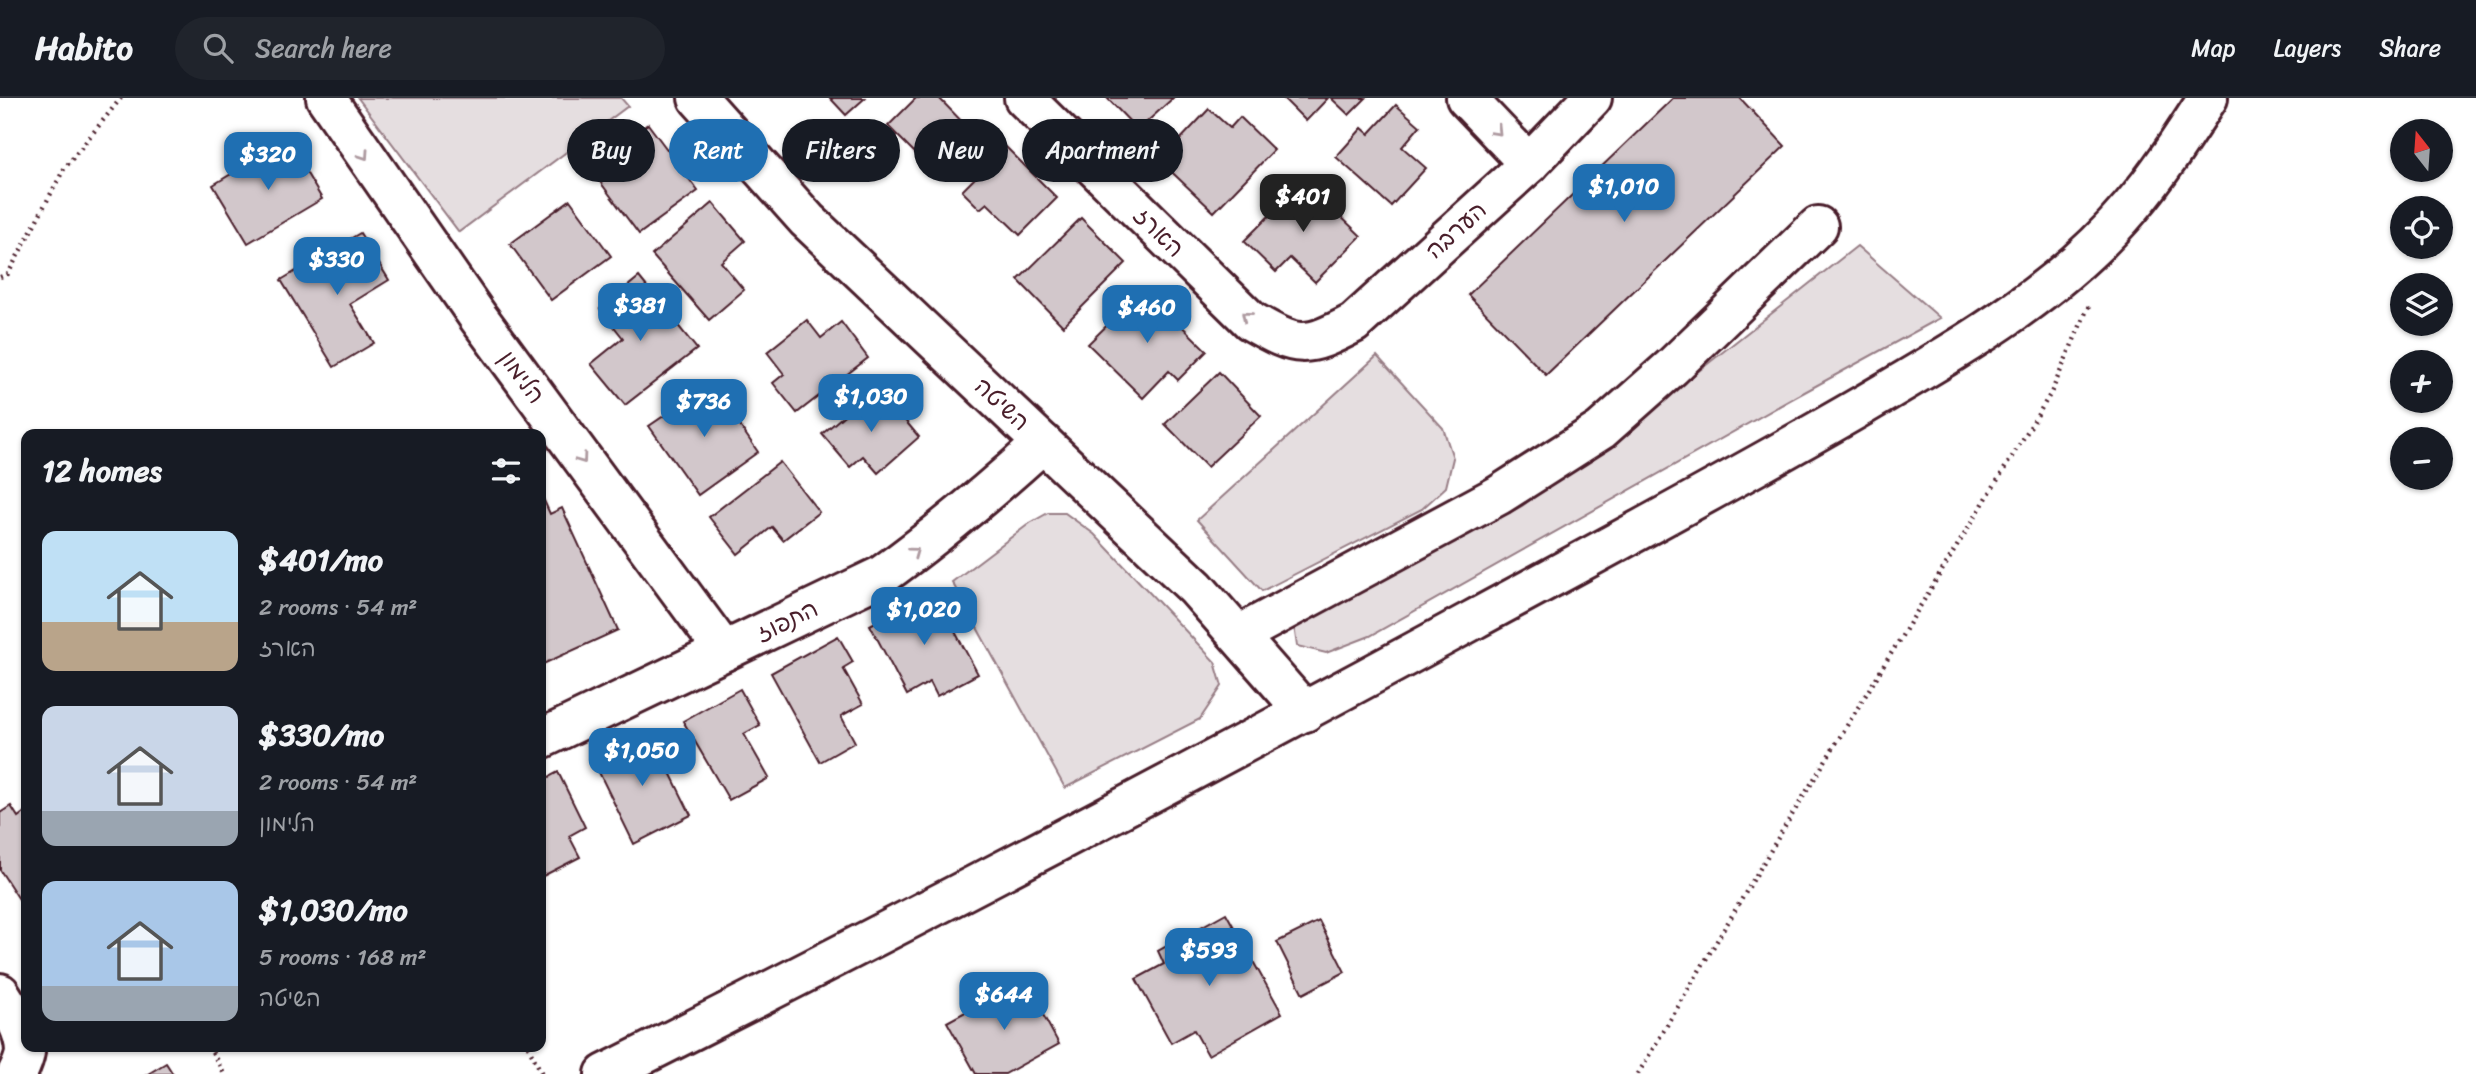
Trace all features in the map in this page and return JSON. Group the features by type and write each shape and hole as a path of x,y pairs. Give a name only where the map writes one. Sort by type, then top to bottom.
{"street":[{"name":"הלימון","path":"326,98 478,317 724,651"},
{"name":"השיטה","path":"698,98 807,220 1196,588 1305,712"},
{"name":"הארז","path":"1024,98 1251,321 1284,340 1307,343"},
{"path":"1466,98 1529,164"},
{"name":"הערבה","path":"1307,343 1329,336 1354,323 1529,164 1592,98"},
{"path":"605,1074 800,976 1305,712 1788,448 1996,326 2087,252 2130,208 2176,148 2208,98"},
{"path":"1239,635 1499,495 1601,430 1672,367 1818,226"},
{"name":"התפוז","path":"546,737 881,576 925,545 1043,443"},
{"path":"0,993 21,1032"},
{"path":"17,1074 25,1052"}],"path":[{"path":"0,277 8,274 64,169 121,98"},
{"path":"1638,1074 1781,832 2051,393 2093,294"},
{"path":"212,1052 224,1074"},
{"path":"531,1052 542,1074"}],"shaded area":[{"path":"358,98 621,98 628,106 611,119 567,119 567,151 459,232"},
{"path":"1857,246 1940,318 1370,636 1326,653 1297,646 1294,626 1522,506 1610,441"},
{"path":"1377,356 1443,428 1453,458 1446,487 1422,509 1262,591 1197,520"},
{"path":"1048,513 1065,513 1094,534 1215,662 1222,686 1200,719 1065,788 952,582 1030,523"}],"building":[{"path":"830,98 865,98 846,115"},
{"path":"916,98 939,98 959,119 914,119 914,152 900,138 900,119 895,119"},
{"path":"1107,98 1173,98 1150,119 1127,119"},
{"path":"1283,98 1328,98 1306,121"},
{"path":"1331,98 1366,98 1349,115"},
{"path":"1673,98 1740,98 1785,146 1546,375 1468,295"},
{"path":"1396,105 1420,126 1402,147 1426,168 1391,206 1336,157 1362,128 1369,134"},
{"path":"1209,109 1230,128 1240,117 1274,150 1214,212 1182,182 1183,137"},
{"path":"655,133 669,152 669,182 691,182 698,191 639,234 600,182 655,182"},
{"path":"287,140 322,199 248,243 213,185"},
{"path":"1008,149 1022,163 1022,182 1041,182 1057,198 1020,235 987,203 980,209 962,191 971,182 1008,182"},
{"path":"1304,181 1361,236 1315,282 1290,258 1276,272 1244,241"},
{"path":"570,200 611,256 551,300 510,244"},
{"path":"713,203 745,241 721,262 744,290 709,320 652,255"},
{"path":"1081,218 1126,263 1063,326 1018,280"},
{"path":"360,233 389,280 350,304 374,343 334,367 281,280"},
{"path":"639,277 697,349 625,405 591,364 623,338 600,309"},
{"path":"1144,289 1207,351 1178,380 1169,371 1143,398 1088,344"},
{"path":"807,320 821,338 841,322 868,358 797,413 773,383 784,374 767,352"},
{"path":"1219,372 1261,416 1207,467 1165,424"},
{"path":"711,384 758,452 698,495 649,426"},
{"path":"883,394 919,437 878,473 863,456 850,467 822,434 862,400 868,407"},
{"path":"780,462 819,512 783,540 772,527 738,554 709,517"},
{"path":"546,505 550,514 562,508 618,630 546,663"},
{"path":"933,591 978,674 937,696 930,682 907,695 870,625"},
{"path":"838,636 853,662 843,668 863,704 841,716 855,742 820,762 771,673"},
{"path":"740,689 760,725 744,734 769,778 729,800 683,721"},
{"path":"650,732 691,815 634,844 593,760"},
{"path":"558,772 585,827 569,836 580,857 546,874 546,778"},
{"path":"11,806 18,817 21,815 21,902 0,870 0,813"},
{"path":"1226,913 1282,1013 1208,1055 1194,1030 1171,1043 1136,979 1164,964 1158,951"},
{"path":"1319,921 1345,972 1303,994 1277,942"},
{"path":"1024,980 1059,1044 1005,1074 976,1074 947,1022"},
{"path":"166,1063 173,1074 148,1074"}]}
